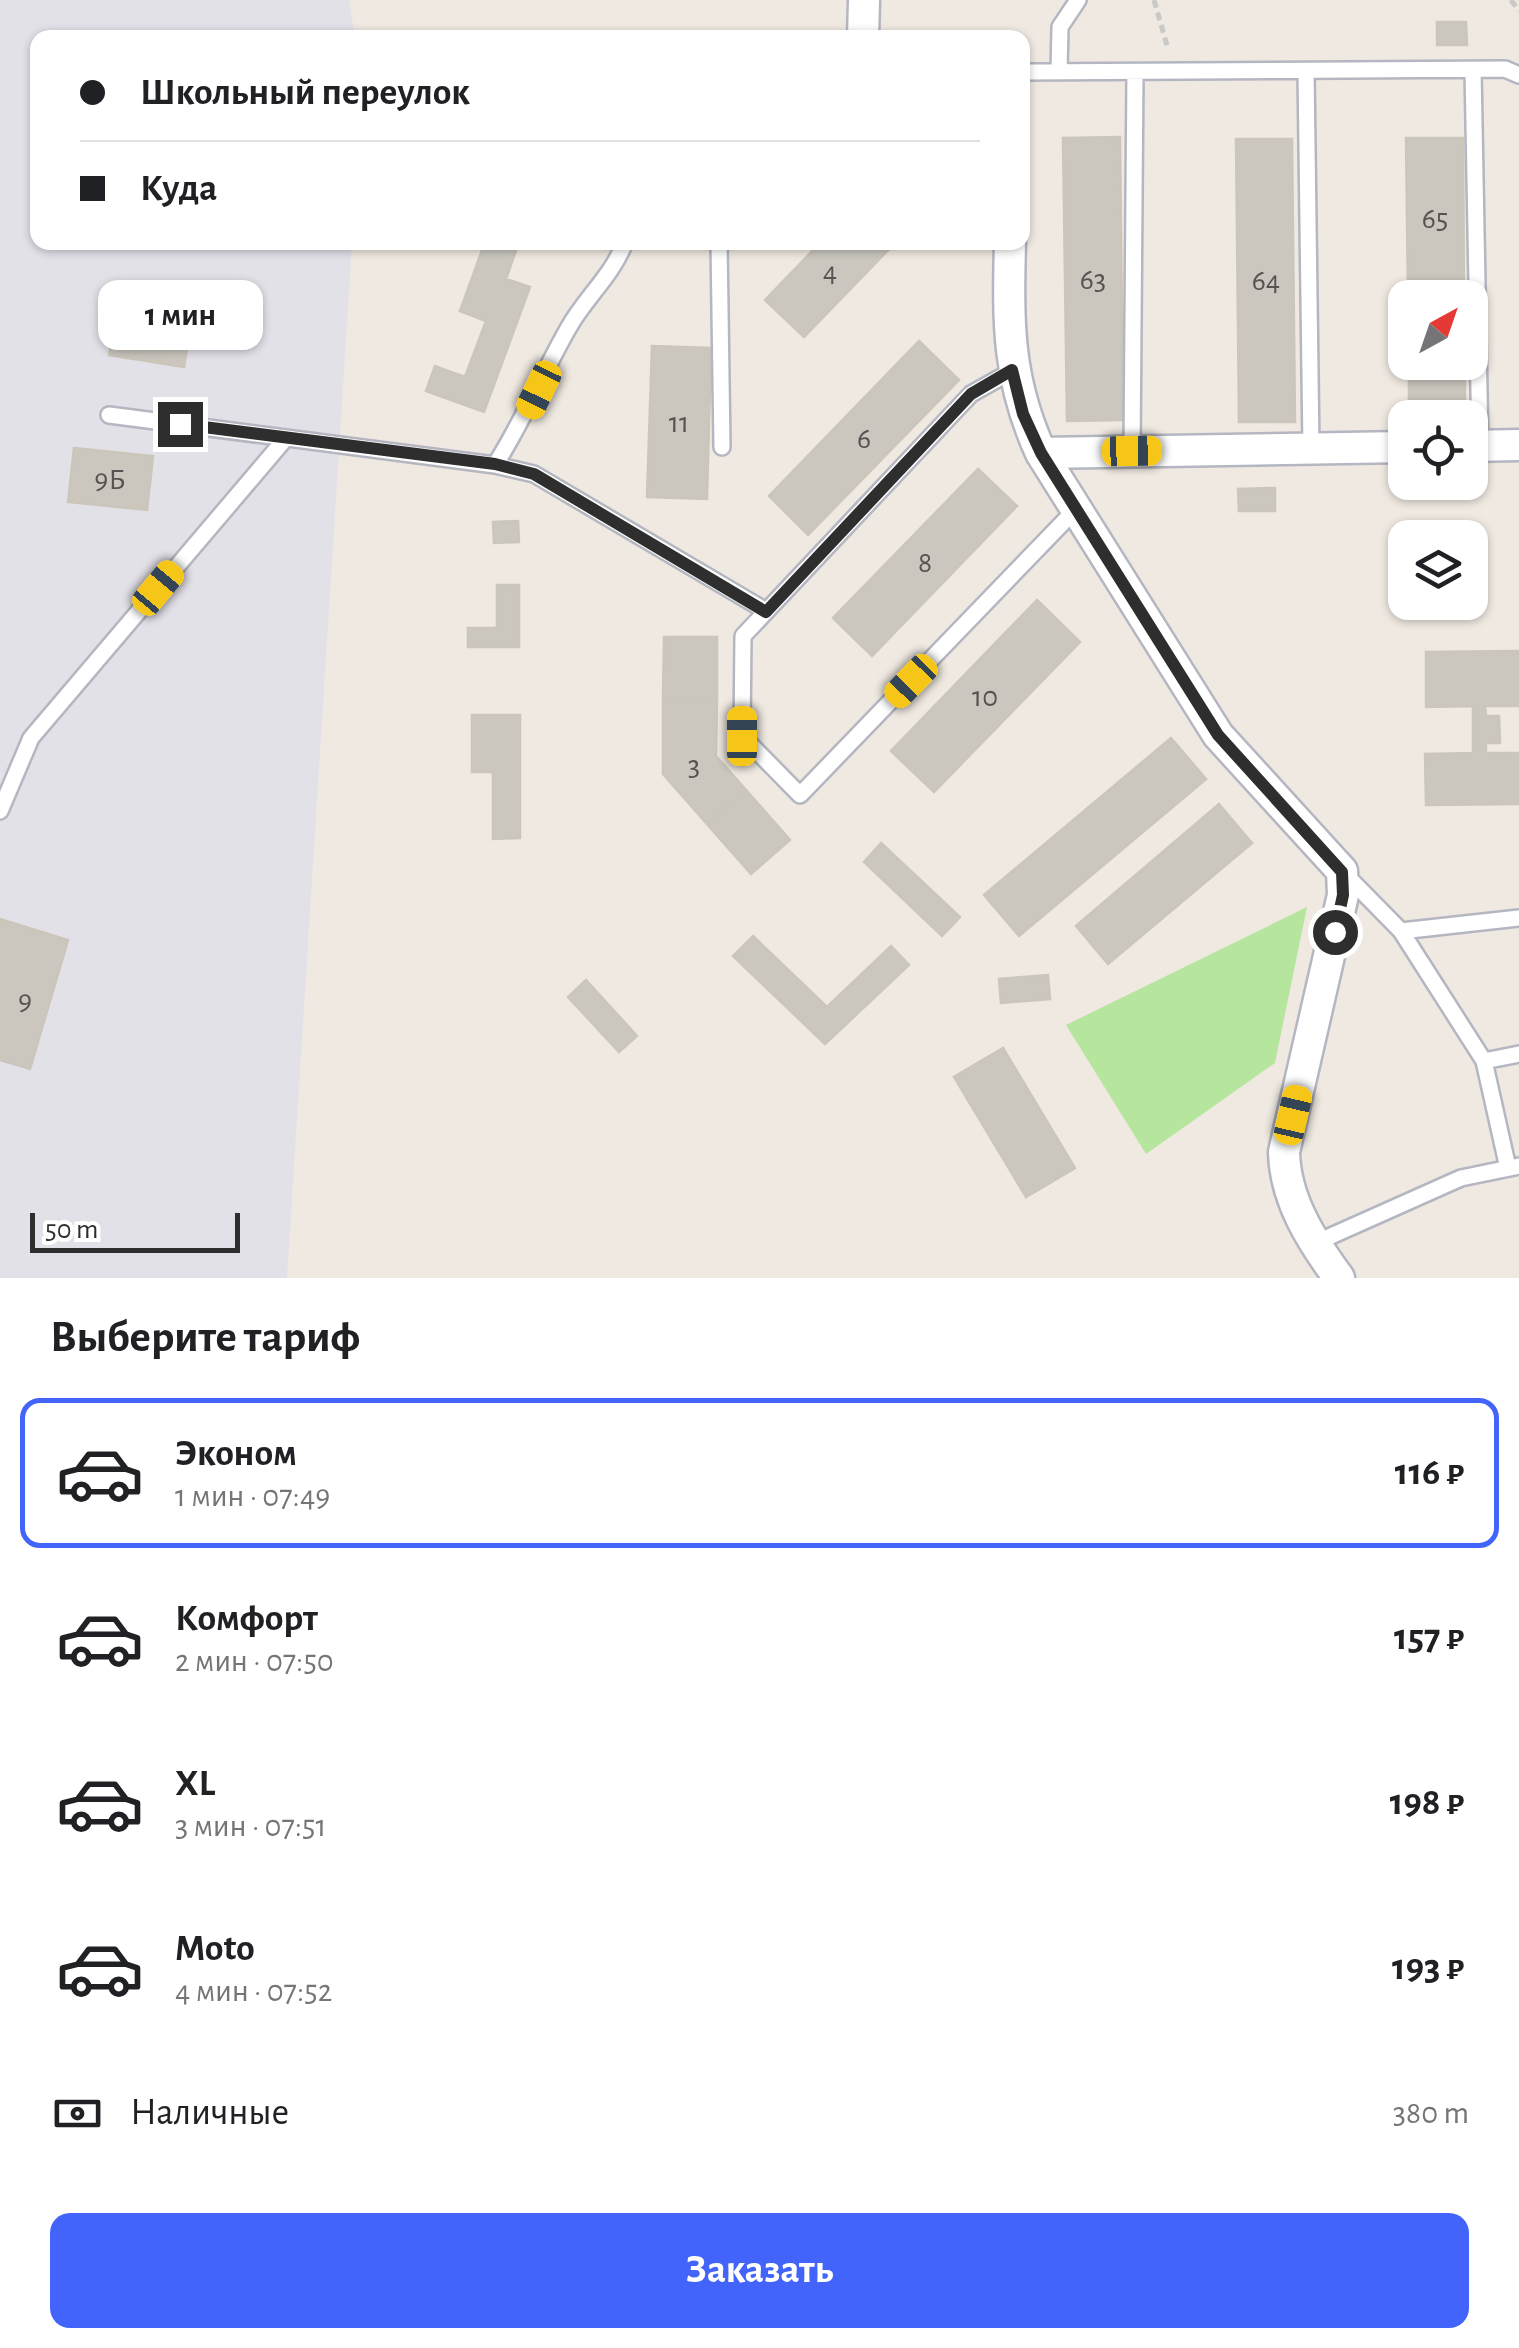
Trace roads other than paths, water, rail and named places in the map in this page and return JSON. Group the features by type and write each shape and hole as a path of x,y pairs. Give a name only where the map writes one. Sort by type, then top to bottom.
{"street":[{"path":"863,30 864,0"},
{"path":"1010,250 1012,370 1023,414 1041,453 1218,735 1342,872 1343,895 1284,1152 1285,1180 1313,1244 1338,1278"},
{"path":"1488,446 1519,445"},
{"path":"1041,453 1388,447"}],"lane":[{"path":"1058,72 1060,26 1078,0"},
{"path":"1472,70 1475,400"},
{"path":"1030,72 1505,70 1519,76"},
{"path":"1306,71 1311,448"},
{"path":"1132,451 1135,72"},
{"path":"495,464 523,422 570,325 616,266 621,250"},
{"path":"719,250 722,447"},
{"path":"1012,370 971,394 742,636 742,736 800,795 1076,509"},
{"path":"109,415 495,464 534,474 766,612"},
{"path":"0,811 31,738 286,438"},
{"path":"1313,1244 1460,1178 1514,1167 1484,1062 1401,932 1342,872"},
{"path":"1401,932 1519,918"},
{"path":"1484,1062 1519,1054"}]}
